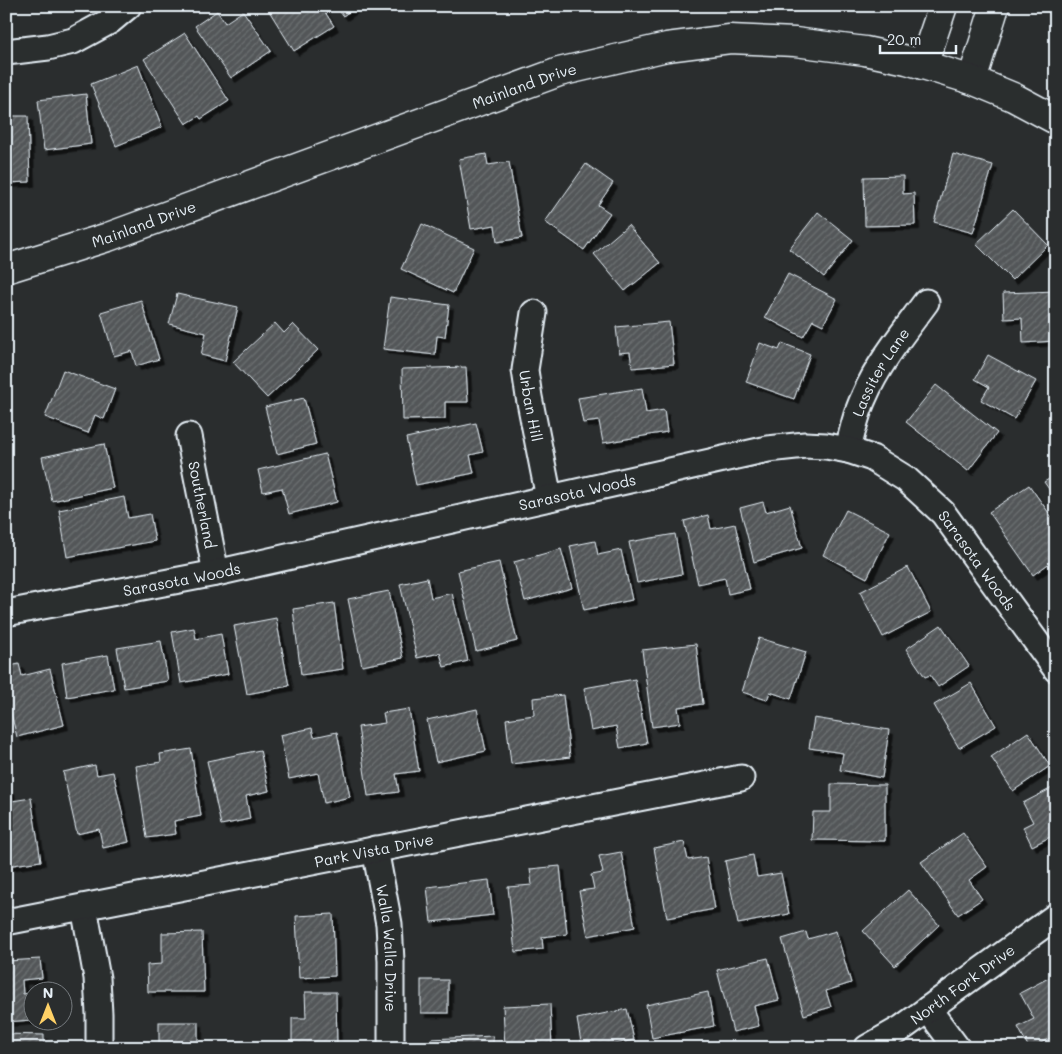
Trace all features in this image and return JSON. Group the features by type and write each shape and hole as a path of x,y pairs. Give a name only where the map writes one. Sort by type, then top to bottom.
{"main road":[{"path":"923,65 943,6"},
{"path":"972,80 995,6"},
{"name":"Mainland Drive","path":"6,269 108,237 558,72 667,47 730,39 795,42 865,51 907,60 972,80 1013,97 1056,120"}],"street":[{"path":"6,52 48,48 73,41 110,21 128,6"},
{"name":"Lassiter Lane","path":"848,450 864,397 887,354 926,302"},
{"name":"Urban Hill","path":"534,312 525,370 549,498"},
{"name":"Southerland","path":"189,436 216,572"},
{"name":"Sarasota Woods","path":"6,613 216,572 768,449 805,445 848,450 872,458 906,479 943,513 1054,662"},
{"name":"Park Vista Drive","path":"6,922 741,778"},
{"name":"Walla Walla Drive","path":"376,850 389,924 391,1048"},
{"path":"84,906 97,978 99,1048"},
{"name":"North Fork Drive","path":"867,1048 902,1028 1056,916"},
{"path":"928,1009 957,1048"}],"building":[{"path":"266,6 321,6 334,26 294,51"},
{"path":"336,6 357,6 343,16"},
{"path":"217,11 225,23 243,11 271,51 231,78 195,26"},
{"path":"185,33 229,101 201,119 199,116 186,124 144,59"},
{"path":"138,65 162,127 116,146 91,84"},
{"path":"86,94 91,144 44,150 38,100"},
{"path":"6,116 28,116 30,182 6,183"},
{"path":"486,154 488,165 509,162 522,238 497,242 495,225 471,229 459,159"},
{"path":"953,154 993,165 973,233 934,222"},
{"path":"586,164 613,183 598,205 610,213 584,250 545,222"},
{"path":"903,176 903,194 914,193 915,225 865,226 864,177"},
{"path":"1013,209 1048,245 1012,280 976,244"},
{"path":"818,212 853,240 824,277 789,249"},
{"path":"422,224 474,248 453,293 401,269"},
{"path":"628,225 660,263 625,291 594,254"},
{"path":"788,274 837,299 823,325 813,320 803,337 765,317"},
{"path":"1056,291 1056,341 1023,343 1022,318 1004,319 1003,293"},
{"path":"177,294 238,307 225,361 201,355 206,333 169,324"},
{"path":"390,297 449,305 445,337 437,336 435,355 383,349"},
{"path":"141,300 159,359 136,366 132,351 114,356 101,312"},
{"path":"669,322 674,364 632,368 630,352 619,353 616,327"},
{"path":"275,323 284,333 293,324 318,350 267,398 233,362"},
{"path":"760,343 779,350 782,343 810,354 794,399 746,382"},
{"path":"988,355 1036,381 1014,419 981,400 989,387 975,379"},
{"path":"466,367 468,402 445,402 445,419 403,420 402,369"},
{"path":"63,370 115,389 104,419 95,415 88,433 45,417"},
{"path":"936,385 997,433 968,471 906,422"},
{"path":"642,388 646,413 664,410 667,432 603,443 599,421 583,423 578,398"},
{"path":"304,398 316,444 277,454 265,407"},
{"path":"476,423 483,452 470,455 474,473 416,485 406,438"},
{"path":"104,444 113,488 52,501 42,457"},
{"path":"325,454 337,502 289,514 282,488 263,492 258,470"},
{"path":"1056,475 1056,499 1044,482"},
{"path":"1029,485 1056,523 1056,568 1051,562 1033,575 989,512"},
{"path":"124,497 128,518 150,514 155,541 67,557 59,510"},
{"path":"763,502 766,512 790,505 802,548 754,562 740,508"},
{"path":"846,510 890,532 867,578 823,555"},
{"path":"708,515 711,529 735,524 750,589 728,594 725,578 698,584 684,521"},
{"path":"675,534 682,574 637,583 629,542"},
{"path":"595,541 598,555 621,550 632,600 584,610 570,546"},
{"path":"561,549 572,588 525,601 514,562"},
{"path":"499,562 517,641 476,651 458,571"},
{"path":"908,567 931,612 883,637 860,592"},
{"path":"427,578 431,598 452,593 468,661 444,667 440,653 417,658 400,584"},
{"path":"389,591 403,658 362,666 348,599"},
{"path":"334,603 343,669 301,675 293,609"},
{"path":"276,618 289,686 247,694 234,626"},
{"path":"941,625 969,666 938,687 930,675 925,677 906,649"},
{"path":"194,628 196,639 221,634 228,674 181,683 172,632"},
{"path":"759,638 806,652 791,699 770,692 767,700 742,692"},
{"path":"161,641 168,681 124,688 117,648"},
{"path":"696,644 703,704 678,707 680,723 652,727 642,650"},
{"path":"108,655 114,689 67,697 62,663"},
{"path":"19,664 22,676 50,669 64,725 17,737 6,694 6,667"},
{"path":"635,679 647,743 620,748 616,726 591,731 584,688"},
{"path":"971,683 996,726 959,748 934,705"},
{"path":"563,695 570,757 511,764 506,719 534,715 533,698"},
{"path":"409,709 419,771 396,774 399,792 368,796 358,727 385,723 383,713"},
{"path":"477,709 486,751 436,762 427,720"},
{"path":"814,718 889,730 882,778 840,770 843,753 809,748"},
{"path":"312,728 314,737 337,732 350,797 324,803 318,773 289,779 280,735"},
{"path":"1028,732 1050,766 1013,791 991,757"},
{"path":"191,749 201,816 174,821 176,834 147,838 136,766 161,762 160,754"},
{"path":"260,750 269,791 246,796 250,819 221,825 207,761"},
{"path":"95,765 97,775 113,772 129,842 103,848 99,829 77,834 63,772"},
{"path":"831,784 885,785 885,841 812,840 813,812 831,812"},
{"path":"1056,786 1056,834 1032,846 1023,827 1033,822 1023,803"},
{"path":"10,789 12,801 31,798 41,861 6,866 6,790"},
{"path":"963,833 987,867 969,880 982,899 958,915 921,862"},
{"path":"684,842 688,860 706,857 715,909 667,918 654,848"},
{"path":"621,852 635,927 588,936 579,891 594,889 591,875 603,873 599,856"},
{"path":"753,855 757,877 781,873 789,914 738,924 725,861"},
{"path":"560,866 567,934 542,937 543,949 515,952 508,887 532,885 530,869"},
{"path":"489,880 493,915 431,922 427,887"},
{"path":"908,890 939,925 895,966 863,931"},
{"path":"333,914 335,976 299,978 296,916"},
{"path":"836,931 851,983 826,991 831,1007 804,1015 782,939 806,932 808,939"},
{"path":"202,932 204,992 148,992 147,965 162,964 162,933"},
{"path":"768,958 779,1000 754,1006 759,1026 733,1032 717,970"},
{"path":"40,959 42,978 22,980 22,1021 6,1022 6,961"},
{"path":"1056,974 1056,1035 1029,1048 1018,1027 1034,1019 1020,993"},
{"path":"421,980 448,980 448,1013 421,1013"},
{"path":"305,992 336,992 337,1048 292,1048 292,1018 306,1018"},
{"path":"708,992 714,1026 652,1038 646,1005"},
{"path":"550,1004 552,1048 505,1048 503,1006"},
{"path":"627,1009 634,1040 596,1048 582,1048 577,1019"},
{"path":"159,1022 198,1022 198,1048 159,1048"},
{"path":"6,1034 44,1035 44,1048 6,1048"},
{"path":"493,1036 493,1048 432,1048 431,1039"}]}
